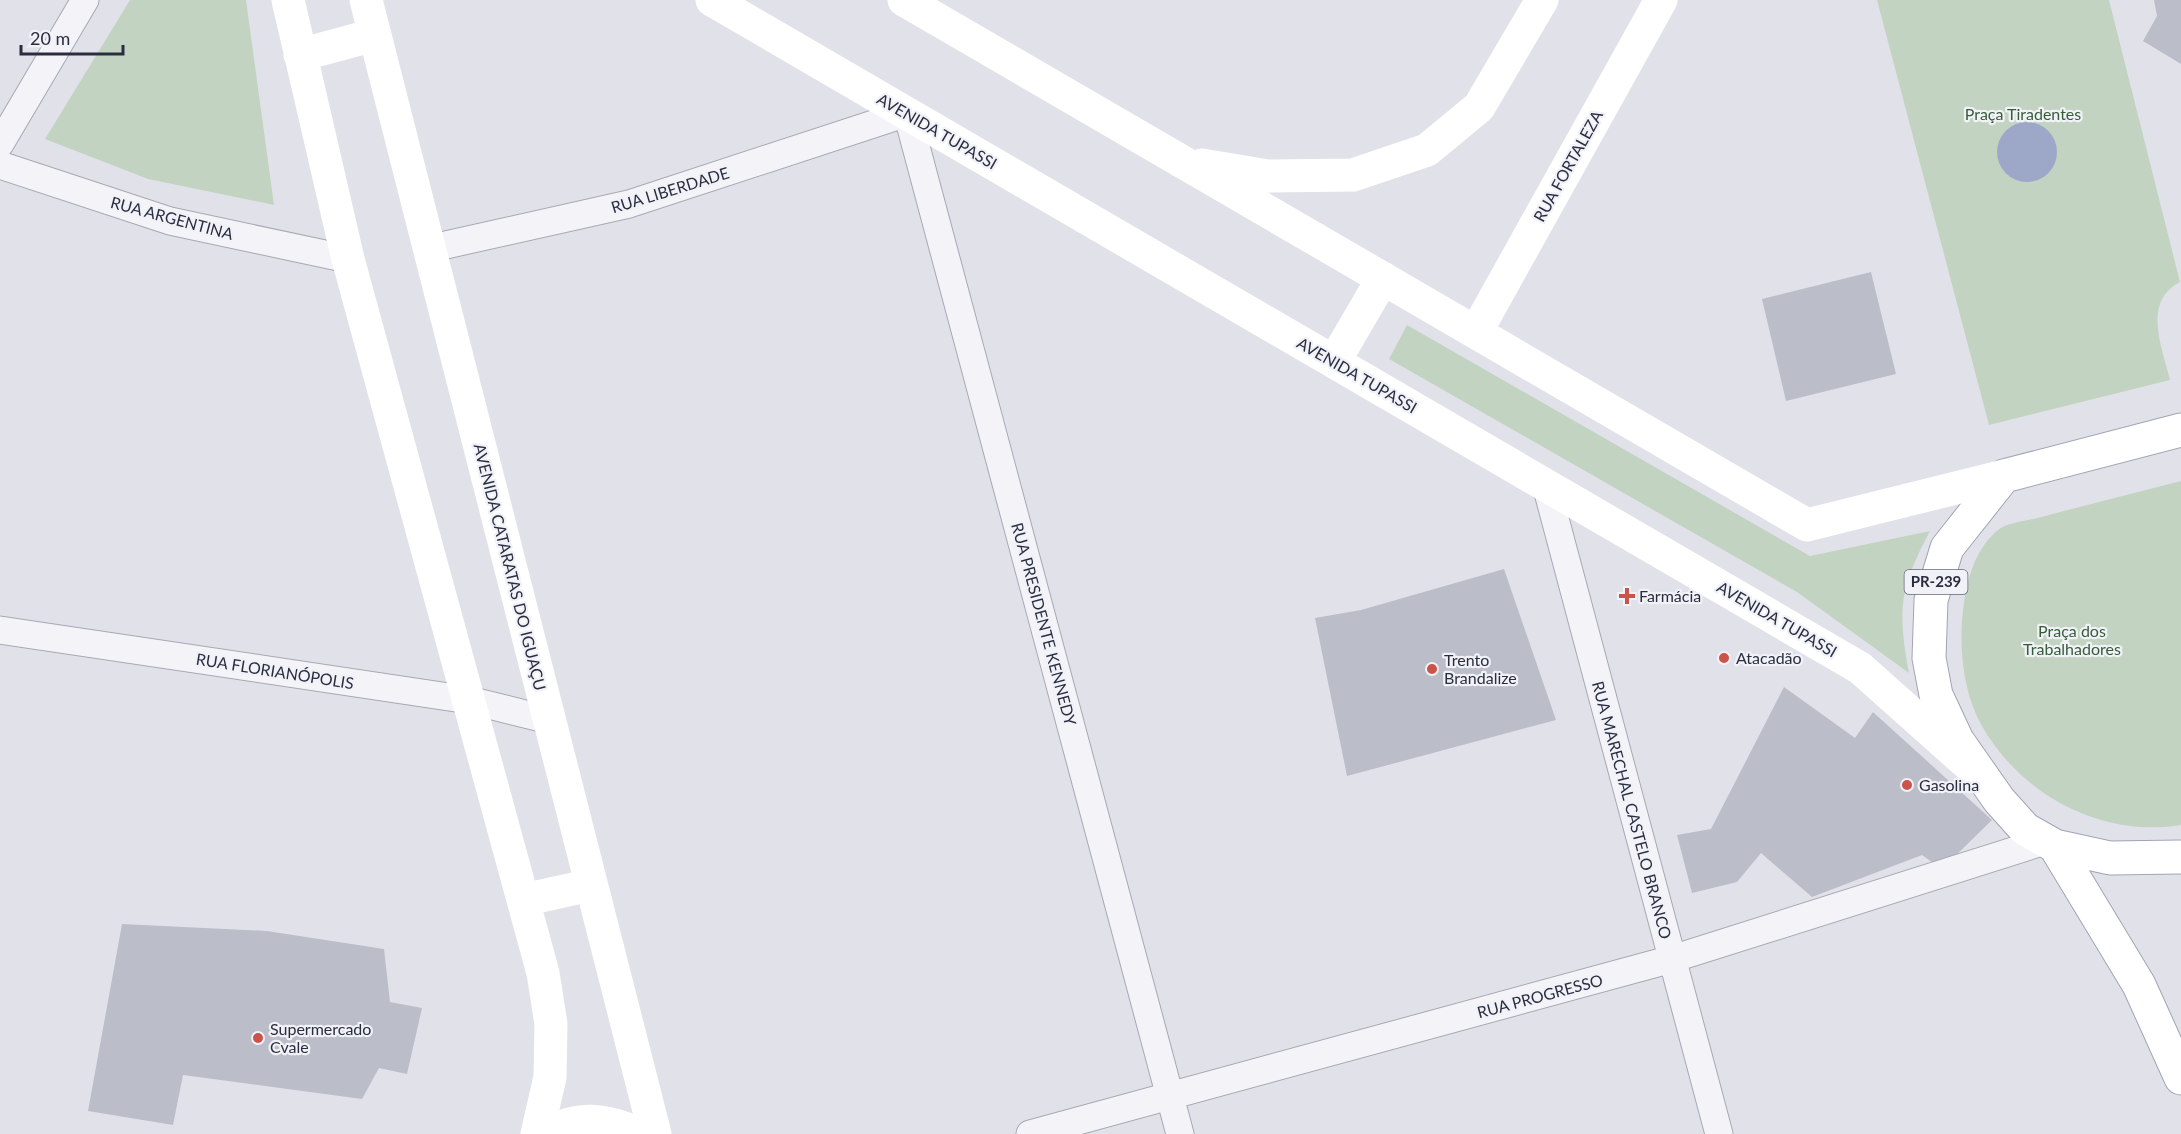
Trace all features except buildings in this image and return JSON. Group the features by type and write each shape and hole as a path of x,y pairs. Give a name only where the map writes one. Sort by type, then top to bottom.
{"main road":[{"path":"288,0 348,259 543,973 551,1024 550,1077 537,1134"},
{"name":"AVENIDA CATARATAS DO IGUAÇU","path":"366,0 655,1134"},
{"name":"AVENIDA TUPASSI","path":"712,0 1860,668 1982,776"},
{"path":"904,0 1807,525 2181,430"},
{"path":"1182,161 1268,176 1353,175 1427,150 1479,107 1542,0"},
{"name":"RUA FORTALEZA","path":"1476,333 1661,0"},
{"path":"300,55 374,35"},
{"path":"1334,362 1383,278"},
{"name":"PR-239","path":"2004,476 1947,548 1931,600 1929,658 1936,695 1958,740 1982,776 2025,829 2050,844 2139,985 2181,1078"},
{"path":"2050,844 2110,858 2181,857"},
{"path":"523,900 591,885"},
{"path":"545,1134 560,1125 587,1119 614,1123 639,1134"}],"street":[{"path":"0,144 85,0"},
{"name":"RUA LIBERDADE","path":"428,249 629,204 907,113"},
{"name":"RUA PRESIDENTE KENNEDY","path":"907,113 1180,1134"},
{"name":"RUA ARGENTINA","path":"0,165 180,223 348,259"},
{"name":"RUA MARECHAL CASTELO BRANCO","path":"1546,485 1719,1134"},
{"name":"RUA FLORIANÓPOLIS","path":"0,630 469,700 549,720"},
{"name":"RUA PROGRESSO","path":"1030,1134 1672,959 2050,844"}],"green space":[{"path":"130,0 246,0 274,205 148,179 45,139"},
{"name":"Praça Tiradentes","path":"1877,0 2109,0 2180,282 2168,291 2161,301 2158,313 2160,340 2170,380 1989,425"},
{"path":"1407,325 1810,556 1930,531 1912,568 1904,599 1903,632 1909,673 1797,592 1389,359"},
{"name":"Praça dos Trabalhadores","path":"2181,481 2181,825 2151,827 2122,825 2094,818 2066,806 2041,791 2018,772 1999,751 1982,726 1970,698 1963,666 1961,634 1966,593 1974,563 1990,537 2002,527"}],"water":[{"path":"2027,122 2048,131 2057,152 2048,173 2027,182 2006,173 1997,152 2006,131"}],"place":[{"name":"Farmácia","path":"1627,596"},
{"name":"Atacadão","path":"1724,658"},
{"name":"Trento Brandalize","path":"1432,669"},
{"name":"Gasolina","path":"1907,785"},
{"name":"Supermercado Cvale","path":"258,1038"}]}
